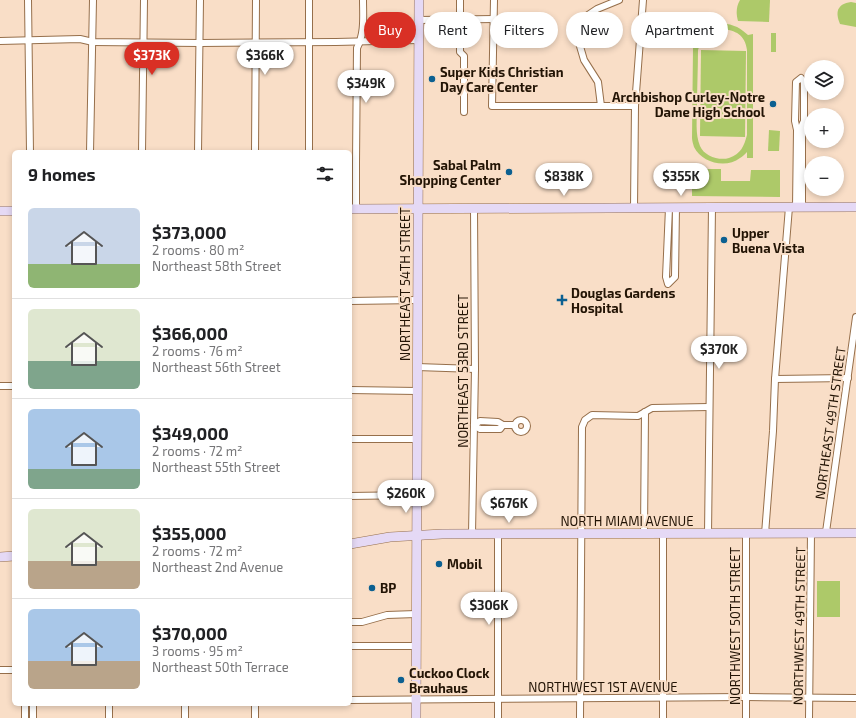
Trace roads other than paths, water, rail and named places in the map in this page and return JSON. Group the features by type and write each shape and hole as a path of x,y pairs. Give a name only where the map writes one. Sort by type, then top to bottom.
{"main road":[{"name":"NORTHEAST 54TH STREET","path":"416,718 419,0"},
{"path":"353,209 856,207"},
{"path":"0,211 12,211"},
{"name":"NORTH MIAMI AVENUE","path":"352,544 390,537 416,535 856,533"},
{"path":"0,557 12,556"}],"street":[{"path":"28,0 30,150"},
{"path":"90,150 93,0"},
{"path":"142,150 144,0"},
{"path":"198,150 200,0"},
{"path":"255,150 256,0"},
{"path":"309,0 309,150"},
{"path":"353,209 357,48 361,42 363,34 363,0"},
{"path":"460,0 461,12"},
{"path":"494,0 494,12"},
{"path":"601,106 598,82 584,60 577,36 582,19 597,9 619,0"},
{"path":"634,208 635,106 643,0"},
{"path":"418,20 424,20"},
{"path":"0,42 80,39 93,42 143,43 361,42 418,40"},
{"path":"460,48 460,52 464,56 464,112"},
{"path":"493,48 492,106 635,106"},
{"path":"766,534 775,379 796,207 802,125 804,121 804,82 801,78 796,82 796,207"},
{"path":"708,534 712,207"},
{"name":"NORTHEAST 53RD STREET","path":"472,534 475,369 474,208"},
{"path":"672,208 675,278 668,284 666,277 672,208"},
{"path":"667,265 675,265"},
{"path":"352,301 418,300"},
{"name":"NORTHEAST 49TH STREET","path":"826,532 856,317"},
{"path":"417,367 475,369"},
{"path":"775,379 848,378"},
{"path":"0,386 12,386"},
{"path":"352,390 417,391"},
{"path":"580,718 582,428 585,420 592,416 638,416 652,408 710,407"},
{"path":"644,534 645,412"},
{"path":"474,425 480,429 500,429 503,425 515,426"},
{"path":"352,439 417,438"},
{"path":"352,496 416,495"},
{"name":"NORTHWEST 49TH STREET","path":"809,718 811,533"},
{"path":"498,534 498,718"},
{"path":"663,718 664,534"},
{"name":"NORTHWEST 50TH STREET","path":"746,534 746,718"},
{"path":"352,622 362,622 387,615 416,614"},
{"path":"352,646 416,646"},
{"path":"0,670 12,670"},
{"name":"NORTHWEST 1ST AVENUE","path":"352,700 746,697 856,698"},
{"path":"25,706 25,718"},
{"path":"33,706 33,718"},
{"path":"109,706 109,718"},
{"path":"185,706 185,718"},
{"path":"255,706 255,718"}],"place":[{"name":"Super Kids Christian Day Care Center","path":"432,79"},
{"name":"Archbishop Curley-Notre Dame High School","path":"773,104"},
{"name":"Sabal Palm Shopping Center","path":"509,172"},
{"name":"Upper Buena Vista","path":"724,240"},
{"name":"Douglas Gardens Hospital","path":"562,300"},
{"name":"Mobil","path":"439,564"},
{"name":"BP","path":"372,588"},
{"name":"Cuckoo Clock Brauhaus","path":"401,680"}]}
